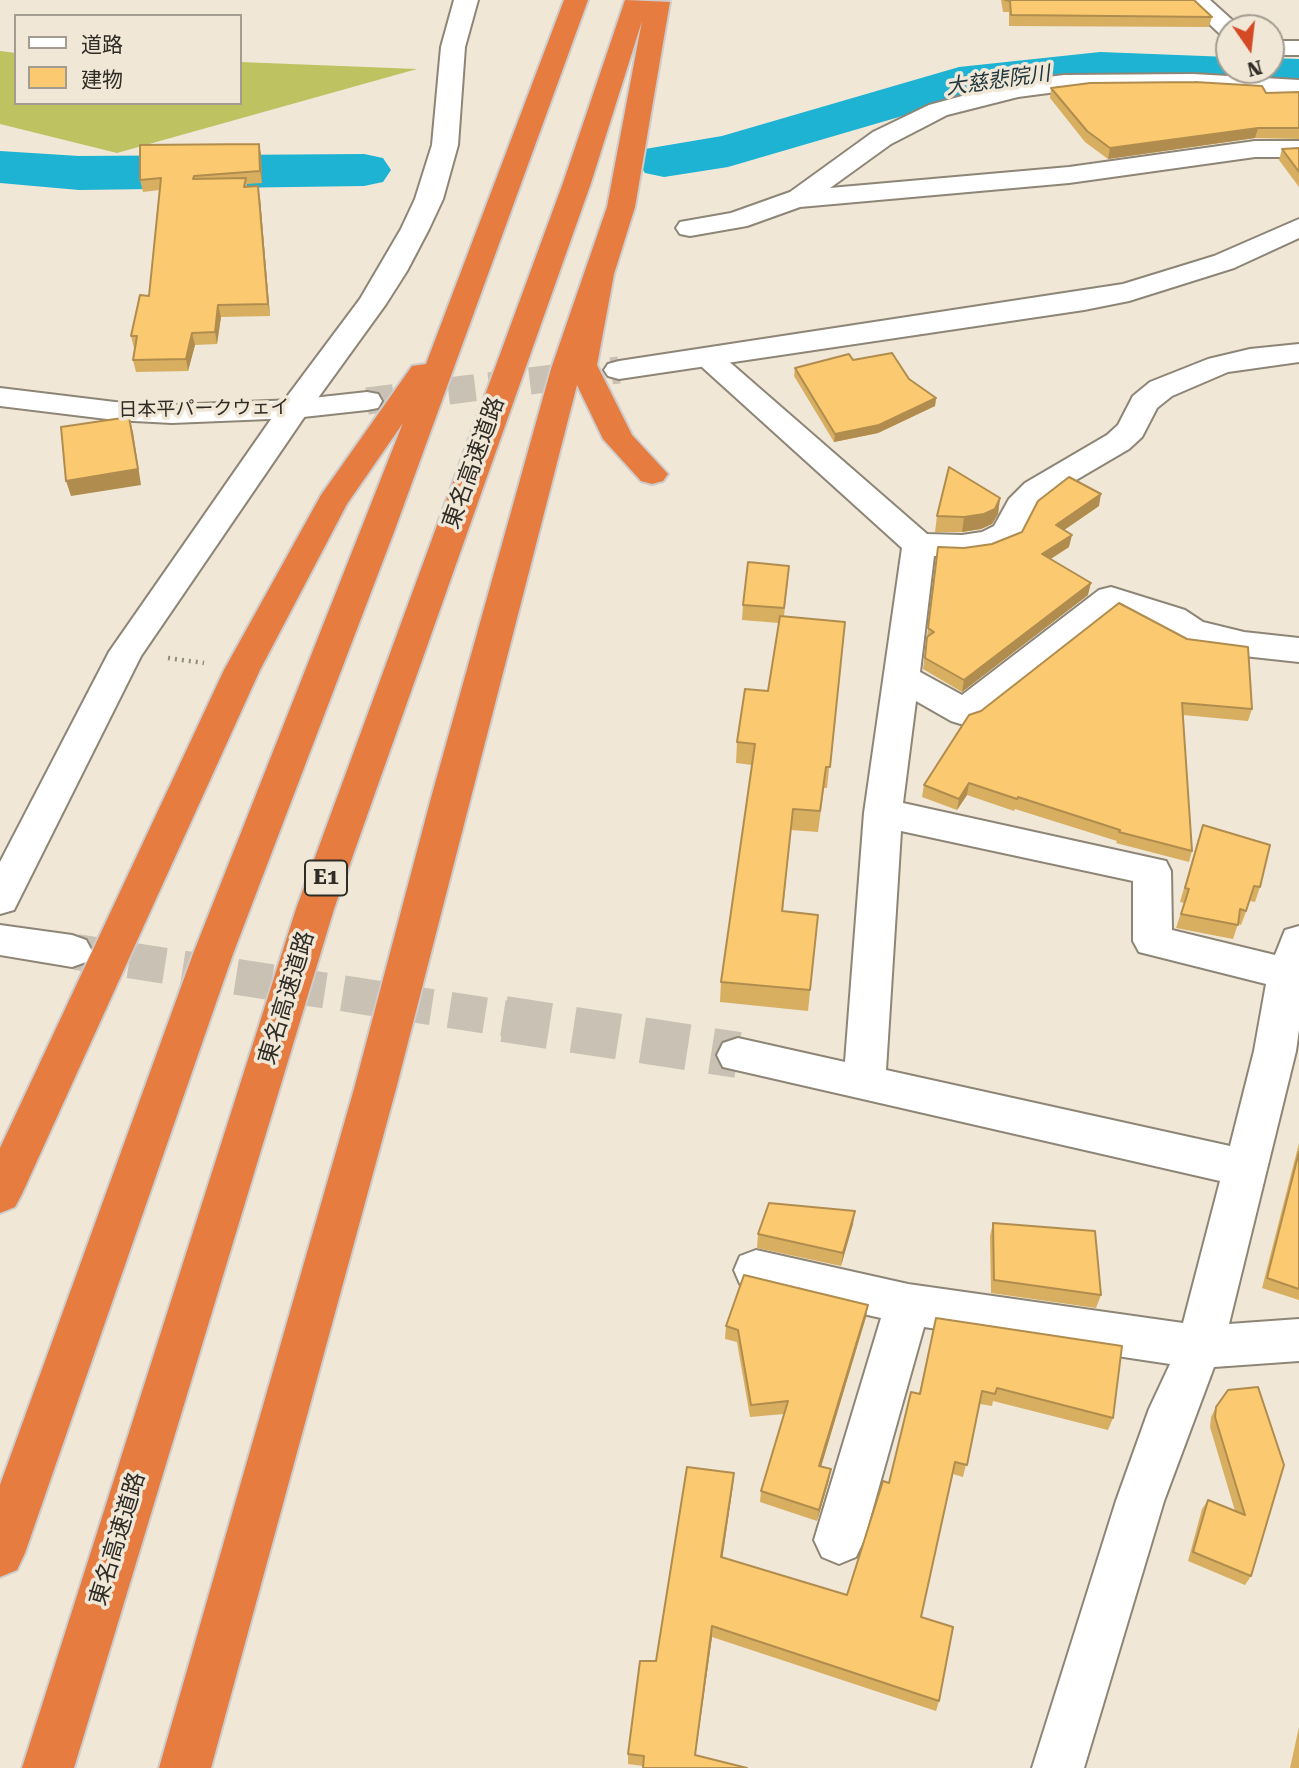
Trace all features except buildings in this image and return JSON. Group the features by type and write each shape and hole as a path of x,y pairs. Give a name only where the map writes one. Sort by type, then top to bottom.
{"highway":[{"path":"0,1553 213,954 378,532 576,0"},
{"name":"東名高速道路","path":"48,1768 315,909 577,183 637,0"},
{"path":"185,1768 375,1089 450,797 566,369 621,207 658,0"},
{"path":"600,274 582,365 619,439 652,474"},
{"path":"0,1194 242,670 332,502 453,329"}],"street":[{"path":"0,899 125,653 393,271 429,199 445,145 453,47 466,0"},
{"path":"1196,0 1215,17"},
{"path":"690,228 737,220 796,200 831,178 882,138 915,121 938,110 1017,89 1064,83 1193,82 1299,88"},
{"path":"796,200 1069,175 1255,149 1299,149"},
{"path":"619,370 1118,294 1167,282 1296,232"},
{"path":"706,358 919,545 981,543 1007,533 1020,506 1036,490 1118,442 1131,430 1144,403 1161,390 1219,365 1250,358 1299,353"},
{"name":"日本平パークウェイ","path":"0,397 115,411 172,414 294,409 367,401"},
{"path":"864,1082 883,813 919,545"},
{"path":"901,677 964,712 1111,598 1173,618 1192,631 1244,645 1299,650"},
{"path":"883,813 1152,870 1153,941 1294,957 1275,1052 1200,1347 1173,1409 1140,1501 1058,1768"},
{"path":"0,940 72,951"},
{"path":"738,1055 1245,1168"},
{"path":"756,1270 908,1304 1200,1347 1299,1340"},
{"path":"839,1541 908,1304"}],"green space":[{"path":"0,51 14,53 14,105 242,105 242,62 417,69 117,153 0,124"}],"waterway":[{"name":"大慈悲院川","path":"664,161 728,151 959,83 1100,67 1299,75"},
{"path":"0,167 79,173 364,170"}],"tunnel":[{"path":"367,401 619,370"},
{"path":"76,952 515,1020"},
{"path":"504,1019 738,1055"}]}
